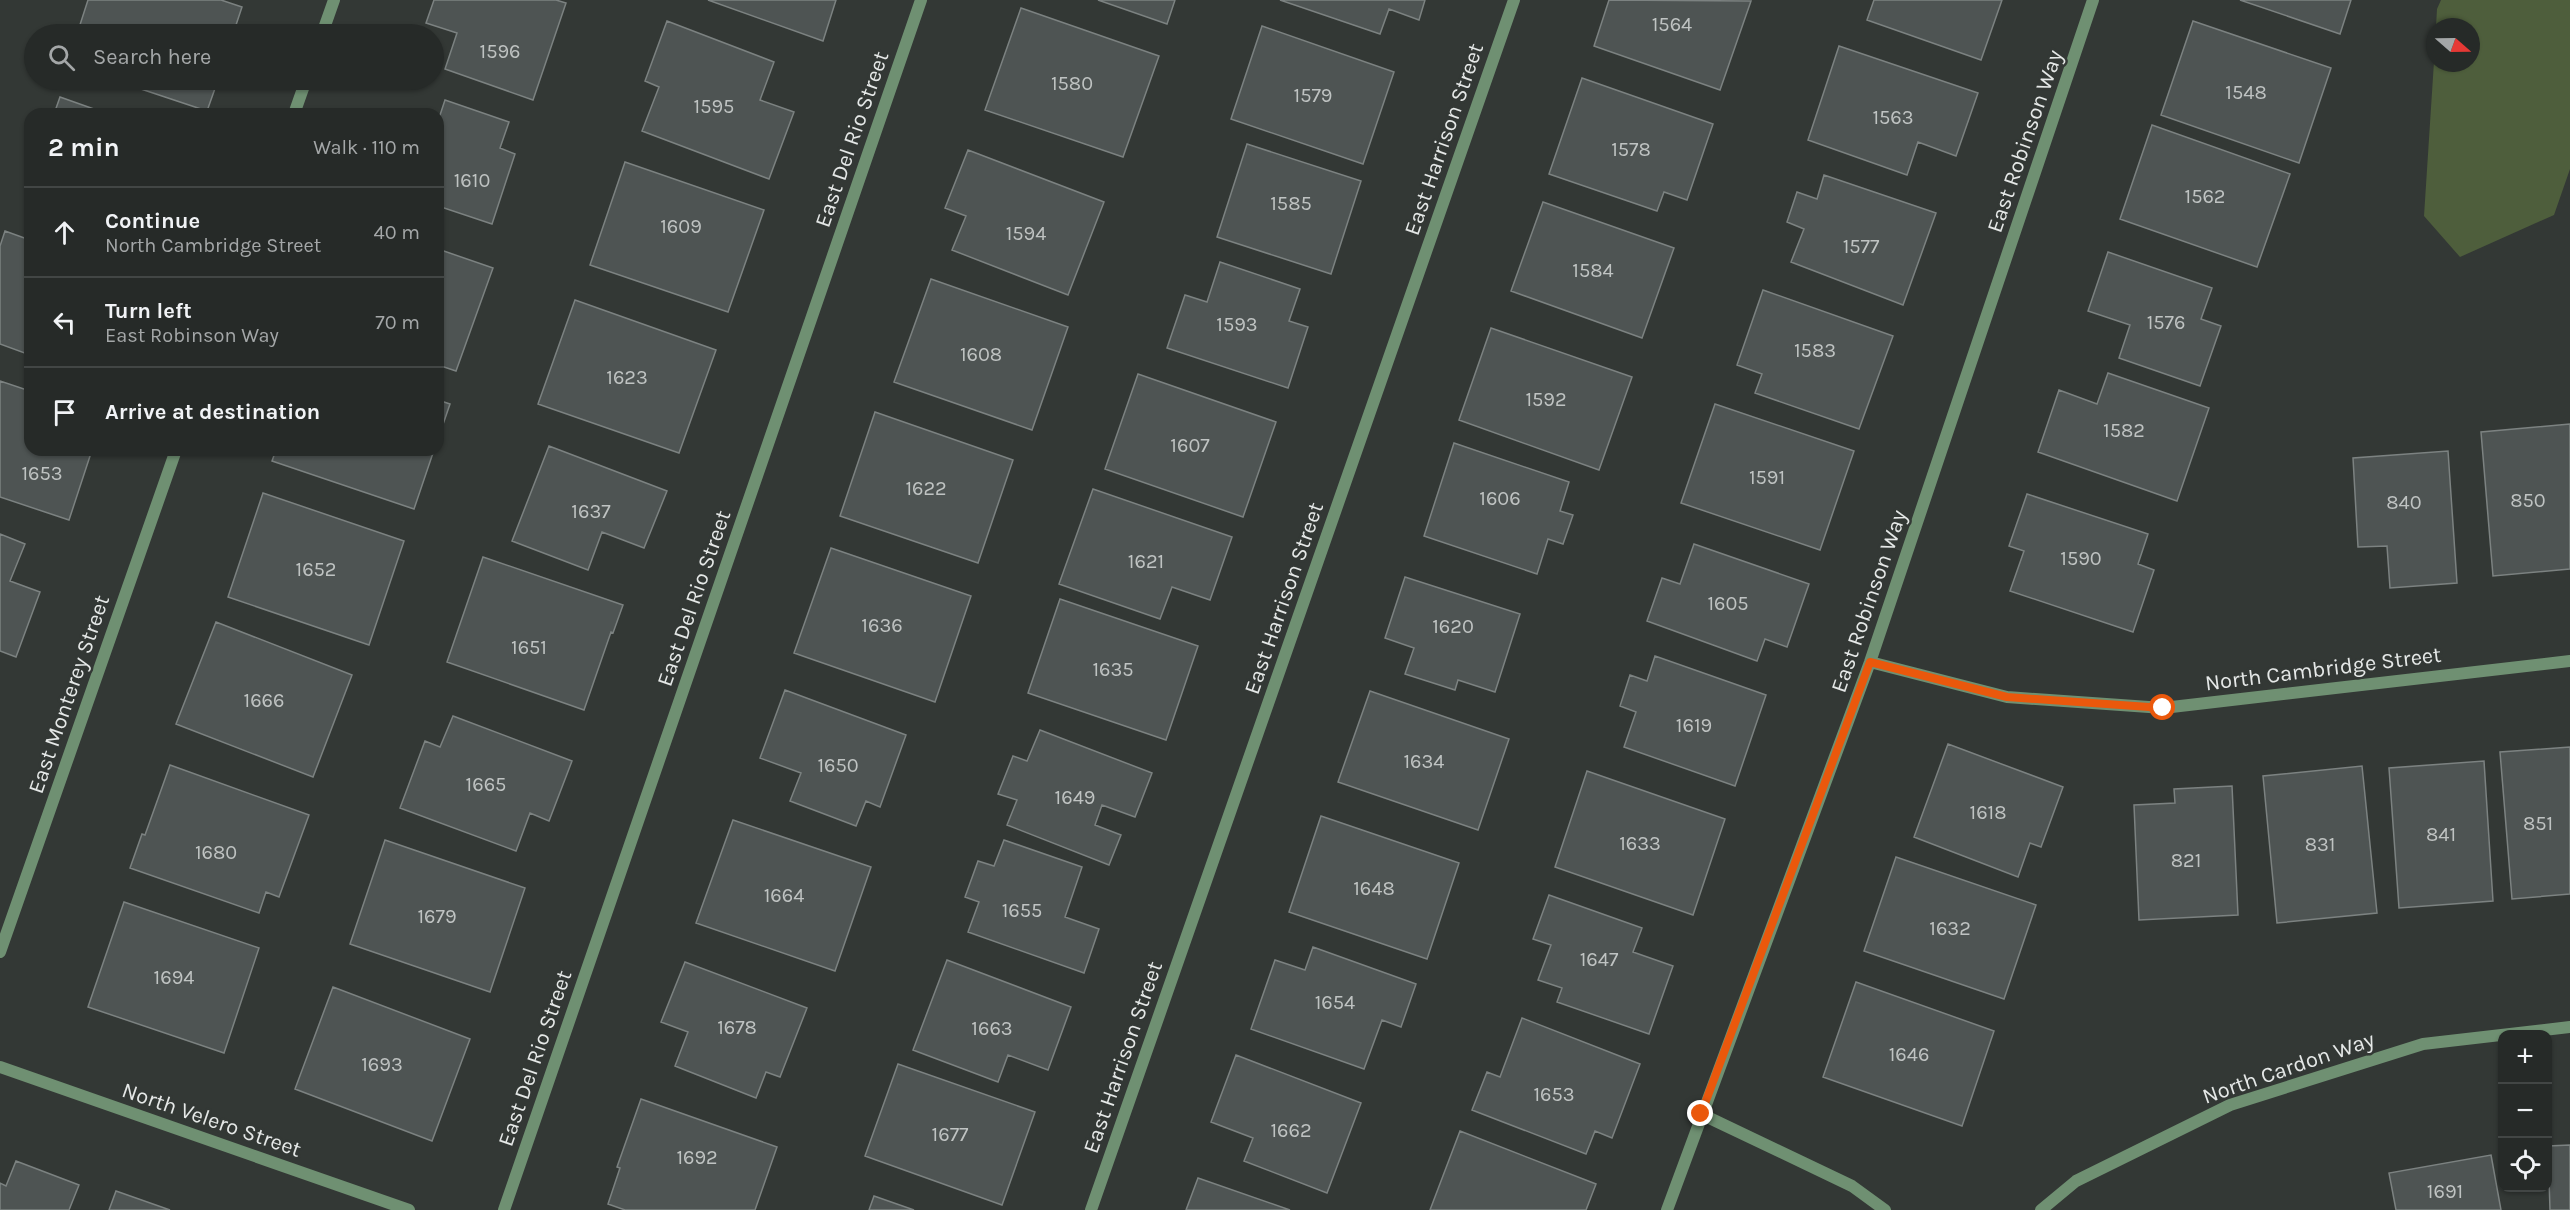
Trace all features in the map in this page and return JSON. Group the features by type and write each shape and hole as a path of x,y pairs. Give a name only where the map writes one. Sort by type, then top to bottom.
{"street":[{"path":"326,24 334,0"},
{"name":"East Del Rio Street","path":"504,1210 921,0"},
{"name":"East Harrison Street","path":"1090,1210 1514,0"},
{"name":"East Robinson Way","path":"1667,1210 1870,662 2093,0"},
{"path":"296,108 302,90"},
{"name":"East Monterey Street","path":"0,952 174,456"},
{"name":"North Cambridge Street","path":"1870,662 2007,697 2163,708 2570,661"},
{"name":"North Cardon Way","path":"2042,1210 2076,1181 2230,1105 2423,1044 2570,1027"},
{"name":"North Velero Street","path":"0,1067 409,1210"},
{"path":"1701,1114 1852,1186 1885,1210"}],"green space":[{"path":"2441,0 2570,0 2570,169 2554,215 2460,257 2424,216 2433,72 2480,72 2480,18 2436,18"}],"building":[{"path":"88,0 221,0 242,7 236,24 80,24"},
{"path":"434,0 556,0 566,3 533,100 445,69 457,33 444,29 444,24 426,23"},
{"path":"708,0 836,0 823,41"},
{"path":"1098,0 1175,0 1167,24"},
{"path":"1280,0 1425,0 1419,20 1389,9 1380,34"},
{"path":"1609,0 1751,1 1720,90 1594,46"},
{"path":"1874,0 2002,0 1981,60 1867,20"},
{"path":"2240,0 2351,0 2340,34"},
{"path":"1021,8 1159,56 1123,157 985,110"},
{"path":"667,21 774,62 760,100 794,112 769,179 642,131 659,87 645,81"},
{"path":"2193,21 2331,68 2299,163 2161,115"},
{"path":"1262,26 1394,72 1363,164 1231,119"},
{"path":"1839,46 1978,93 1956,156 1918,142 1907,175 1808,140"},
{"path":"1582,78 1713,124 1687,200 1664,192 1657,211 1549,174"},
{"path":"144,90 214,90 208,108 198,108"},
{"path":"60,97 91,108 56,108"},
{"path":"445,100 509,122 500,148 515,154 492,224 444,208 442,108"},
{"path":"2152,125 2290,174 2257,267 2120,219"},
{"path":"1247,144 1361,181 1331,274 1217,237"},
{"path":"968,150 1104,202 1068,295 952,250 966,216 945,208"},
{"path":"625,162 764,210 728,312 590,265"},
{"path":"1824,175 1936,213 1903,305 1791,262 1804,229 1787,222 1797,192 1817,199"},
{"path":"1543,202 1674,248 1642,338 1511,291"},
{"path":"5,231 24,238 24,353 0,344 0,246"},
{"path":"444,251 493,268 456,371 444,367"},
{"path":"2108,252 2212,288 2201,319 2221,326 2200,386 2119,358 2130,325 2088,311"},
{"path":"1220,262 1300,289 1289,321 1308,327 1288,388 1167,348 1185,295 1207,302"},
{"path":"931,279 1068,327 1032,430 894,382"},
{"path":"1763,290 1893,336 1859,429 1755,393 1762,374 1737,365"},
{"path":"575,300 716,350 679,453 538,404"},
{"path":"1491,328 1632,377 1599,470 1459,420"},
{"path":"2108,373 2209,408 2177,501 2038,452 2059,390 2097,404"},
{"path":"1138,374 1276,422 1243,517 1105,469"},
{"path":"0,381 24,389 24,456 90,456 69,520 0,497"},
{"path":"444,402 450,404 444,422"},
{"path":"1715,404 1854,451 1820,550 1681,503"},
{"path":"875,412 1013,460 978,563 840,516"},
{"path":"2570,424 2570,569 2493,576 2481,432"},
{"path":"1454,443 1569,482 1560,511 1573,515 1563,544 1548,539 1537,574 1424,536"},
{"path":"549,446 667,491 644,548 602,532 588,570 512,541"},
{"path":"2448,451 2457,583 2390,588 2387,546 2358,547 2353,458"},
{"path":"274,456 432,456 414,509 272,461"},
{"path":"1093,489 1232,537 1210,600 1172,587 1160,619 1059,584"},
{"path":"263,493 404,541 369,645 228,597"},
{"path":"2027,494 2148,534 2138,564 2154,570 2133,632 2010,591 2024,551 2009,546"},
{"path":"0,534 25,544 10,581 40,592 16,657 0,651"},
{"path":"1694,544 1809,584 1787,647 1765,639 1757,661 1647,621 1662,578 1680,584"},
{"path":"831,548 971,596 935,702 794,653"},
{"path":"483,557 623,605 613,633 611,632 584,710 447,662"},
{"path":"1405,577 1520,614 1495,692 1458,680 1455,690 1405,674 1414,648 1385,638"},
{"path":"1060,599 1198,646 1166,740 1028,693"},
{"path":"216,622 352,675 313,777 176,724"},
{"path":"1655,656 1766,695 1735,786 1624,747 1636,712 1620,706 1630,675 1647,681"},
{"path":"785,690 906,735 880,807 866,801 856,826 790,801 801,773 760,758"},
{"path":"1370,691 1509,739 1478,830 1338,782"},
{"path":"453,716 572,761 549,821 530,813 516,851 400,808 425,741 440,747"},
{"path":"1040,730 1152,773 1135,817 1102,805 1095,825 1121,835 1109,865 1007,825 1017,800 998,794 1013,756 1027,761"},
{"path":"1948,744 2063,787 2041,847 2030,843 2018,877 1914,837"},
{"path":"2570,747 2570,894 2512,899 2500,752"},
{"path":"2484,761 2493,901 2399,908 2389,768"},
{"path":"170,765 309,815 279,897 266,892 259,913 130,868 142,834 145,835"},
{"path":"2362,766 2377,913 2277,923 2263,776"},
{"path":"1587,771 1725,819 1693,915 1555,867"},
{"path":"2232,786 2238,915 2139,920 2134,805 2175,803 2174,789"},
{"path":"1321,816 1459,863 1427,959 1289,912"},
{"path":"733,820 871,867 835,971 696,923"},
{"path":"385,840 525,888 490,992 350,944"},
{"path":"1004,840 1082,867 1065,917 1099,929 1084,973 968,932 979,902 965,897 978,861 994,866"},
{"path":"1896,857 2036,905 2004,999 1864,951"},
{"path":"1549,895 1642,928 1633,952 1673,966 1649,1034 1557,1002 1562,988 1538,980 1551,945 1533,939"},
{"path":"124,902 259,948 224,1053 88,1007"},
{"path":"1313,947 1416,984 1401,1027 1382,1020 1364,1069 1251,1029 1275,960 1305,970"},
{"path":"947,960 1071,1007 1048,1070 1008,1055 998,1082 913,1050"},
{"path":"685,962 807,1008 780,1077 766,1072 756,1098 675,1066 688,1032 661,1022"},
{"path":"1856,982 1994,1031 1962,1126 1823,1077"},
{"path":"333,987 470,1039 432,1141 295,1089"},
{"path":"1522,1018 1640,1064 1612,1138 1595,1131 1586,1154 1472,1110 1487,1072 1500,1077"},
{"path":"1236,1055 1361,1103 1327,1193 1244,1161 1253,1138 1211,1122"},
{"path":"898,1064 1035,1112 1002,1205 865,1156"},
{"path":"641,1099 777,1147 755,1210 625,1210 608,1204 620,1168 617,1167"},
{"path":"1460,1131 1596,1184 1586,1210 1430,1210"},
{"path":"2570,1145 2570,1210 2550,1210 2552,1146"},
{"path":"2491,1155 2501,1210 2396,1210 2389,1173"},
{"path":"16,1161 79,1185 69,1210 0,1210 0,1183 6,1186"},
{"path":"1198,1178 1290,1210 1186,1210"},
{"path":"116,1191 170,1210 109,1210"},
{"path":"874,1196 914,1210 869,1210"}],"route":[{"path":"1701,1114 1870,662 2007,697 2163,708"}]}
